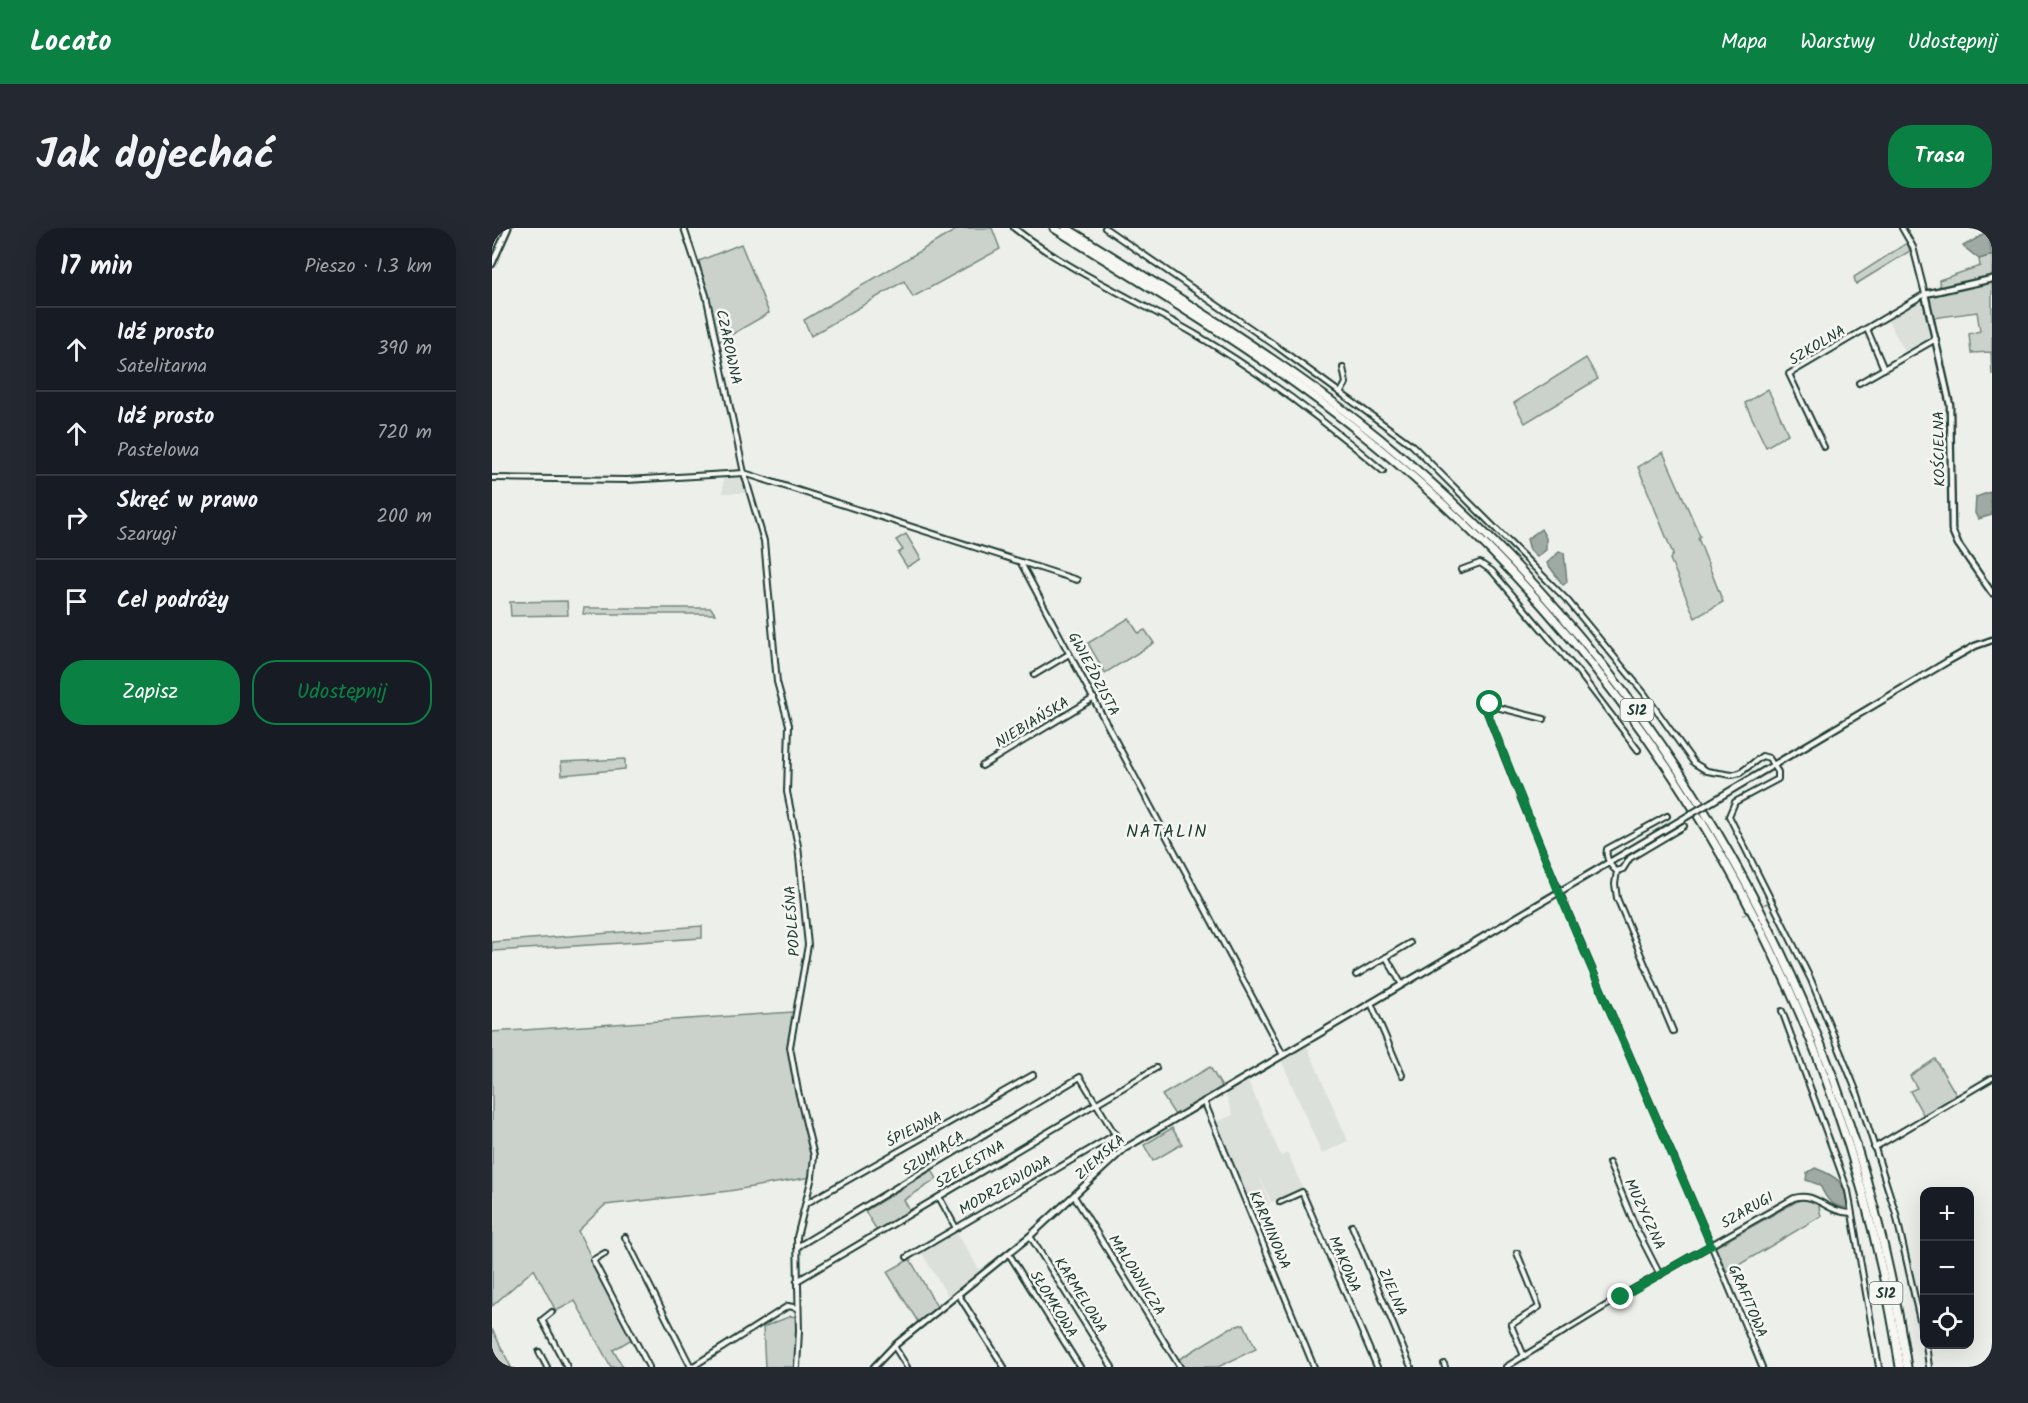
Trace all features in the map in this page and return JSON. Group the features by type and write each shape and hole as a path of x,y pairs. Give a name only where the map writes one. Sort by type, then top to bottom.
{"highway":[{"name":"S12","path":"1054,228 1093,249 1283,366 1405,460 1462,511 1534,584 1574,629 1647,723 1700,802 1754,896 1824,1049 1862,1163 1889,1271 1907,1367"},
{"name":"S12","path":"1066,228 1093,249 1275,368 1350,424 1401,466 1462,521 1524,584 1586,656 1633,718 1686,796 1727,864 1772,952 1806,1029 1838,1114 1861,1189 1884,1281 1900,1367"}],"street":[{"path":"492,264 508,228"},
{"name":"CZAROWNA","path":"684,228 706,295 744,473"},
{"path":"1014,228 1045,250 1241,363 1323,419 1383,471"},
{"path":"1105,228 1341,392 1412,445 1532,562 1584,620 1644,693 1694,763 1707,771 1728,775 1740,772 1763,756 1768,757 1774,764 1779,775 1776,781 1735,802 1729,816 1816,990 1858,1095 1900,1230 1920,1320"},
{"path":"1902,228 1913,247 1925,294 1992,279"},
{"name":"SZKOLNA","path":"1824,447 1789,375 1925,294"},
{"name":"KOŚCIELNA","path":"1925,294 1950,405 1952,530 1958,544 1992,593"},
{"path":"1867,329 1884,369"},
{"path":"1859,383 1936,339"},
{"path":"1341,392 1346,383 1343,368"},
{"path":"492,478 627,480 744,473 1077,579"},
{"name":"PODLEŚNA","path":"744,473 764,541 777,682 789,725 787,791 798,846 808,945 790,1047 814,1156 806,1203 798,1228 797,1367"},
{"name":"GWIEŹDZISTA","path":"1020,561 1283,1055"},
{"path":"1461,570 1480,563 1492,571 1580,674 1638,750"},
{"name":"ZIEMSKA","path":"874,1367 894,1346 1030,1236 1124,1149 1950,660 1975,646 1992,640"},
{"path":"1034,675 1069,654"},
{"name":"NIEBIAŃSKA","path":"982,766 1094,698"},
{"name":"GRAFITOWA","path":"1544,719 1484,704 1559,892 1762,1367"},
{"path":"1666,816 1607,849 1610,862 1617,871 1615,884 1617,898 1673,1031"},
{"path":"1617,871 1623,869 1630,858 1684,826"},
{"path":"1356,975 1410,943"},
{"path":"1386,957 1402,985"},
{"path":"1371,1003 1402,1075"},
{"path":"1782,1011 1848,1191 1879,1367"},
{"name":"SZELESTNA","path":"797,1281 1156,1068"},
{"name":"ŚPIEWNA","path":"806,1203 1033,1075"},
{"name":"SZUMIĄCA","path":"797,1247 1080,1077 1096,1104"},
{"path":"1875,1148 1992,1078"},
{"name":"KARMINOWA","path":"1204,1101 1314,1367"},
{"path":"1096,1104 1124,1149"},
{"name":"MODRZEWIOWA","path":"907,1257 1116,1134"},
{"name":"MUZYCZNA","path":"1609,1163 1636,1228 1647,1244 1660,1275"},
{"name":"MAKOWA","path":"1280,1202 1302,1192 1377,1367"},
{"name":"MALOWNICZA","path":"1074,1196 1180,1367"},
{"name":"SZARUGI","path":"1507,1367 1711,1245 1798,1196 1810,1196 1833,1211 1851,1213"},
{"path":"939,1197 956,1228"},
{"name":"ZIELNA","path":"1352,1226 1411,1367"},
{"path":"625,1236 692,1367 798,1298"},
{"name":"KARMELOWA","path":"1030,1236 1112,1367"},
{"path":"605,1253 593,1260 649,1367"},
{"path":"1517,1253 1539,1306 1535,1311 1511,1325 1524,1356"},
{"name":"SŁOMKOWA","path":"1009,1254 1080,1367"},
{"path":"958,1294 1004,1367"},
{"path":"788,1306 798,1308"},
{"path":"552,1312 542,1320 567,1367"},
{"path":"894,1346 907,1367"},
{"path":"1927,1349 1929,1367"},
{"path":"539,1352 547,1367"}],"shaded area":[{"path":"959,228 992,228 1000,249 913,297 904,281 811,336 804,320"},
{"path":"1988,232 1992,255 1979,259 1963,246"},
{"path":"1907,243 1910,251 1856,284 1854,277"},
{"path":"741,244 769,313 717,343 699,261"},
{"path":"1992,255 1992,277 1940,288 1939,280 1980,266 1979,259"},
{"path":"1992,282 1992,375 1991,352 1971,353 1969,334 1980,331 1977,312 1933,318 1929,295"},
{"path":"1923,299 1935,339 1907,355 1887,319"},
{"path":"1586,358 1598,379 1525,423 1514,403"},
{"path":"1768,389 1788,434 1766,447 1745,403"},
{"path":"1663,452 1700,536 1698,538 1723,602 1695,618 1670,559 1673,554 1638,467"},
{"path":"742,475 747,493 723,493 723,477"},
{"path":"1990,492 1992,515 1978,519 1975,513 1976,497"},
{"path":"1541,529 1546,538 1546,550 1537,557 1530,550 1527,539"},
{"path":"906,534 921,559 907,567 898,553 903,550 896,540"},
{"path":"1559,552 1564,553 1567,582 1563,585 1547,563"},
{"path":"567,601 568,615 511,616 510,602"},
{"path":"584,608 711,608 715,614 583,614"},
{"path":"1129,618 1138,633 1145,630 1154,643 1105,673 1088,643"},
{"path":"625,759 625,769 562,775 561,762"},
{"path":"702,926 702,938 492,951 492,942"},
{"path":"793,1012 790,1058 813,1157 811,1177 729,1191 605,1205 578,1231 632,1339 613,1350 623,1367 611,1367 575,1301 556,1311 534,1269 492,1306 492,1032"},
{"path":"1307,1046 1348,1141 1322,1154 1281,1060"},
{"path":"1935,1059 1957,1096 1924,1116 1910,1091 1917,1088 1910,1076"},
{"path":"1210,1067 1222,1087 1175,1115 1162,1095"},
{"path":"1246,1076 1281,1156 1288,1153 1303,1189 1271,1202 1259,1175 1270,1204 1251,1212 1237,1177 1242,1174 1235,1177 1213,1123 1233,1115 1224,1090"},
{"path":"1172,1128 1182,1144 1153,1161 1144,1145"},
{"path":"1815,1168 1829,1174 1843,1186 1847,1208 1833,1204 1820,1185 1806,1180 1807,1173"},
{"path":"932,1170 937,1179 904,1200 910,1211 878,1232 865,1211"},
{"path":"1801,1199 1818,1203 1821,1216 1727,1272 1715,1247"},
{"path":"956,1231 980,1271 948,1296 921,1252"},
{"path":"910,1259 937,1307 918,1322 887,1272"},
{"path":"791,1316 796,1317 795,1367 765,1367 763,1327"},
{"path":"1244,1324 1256,1349 1218,1367 1183,1367 1178,1360 1230,1328"},
{"path":"492,1329 511,1367 492,1367"}],"waterway":[{"path":"1743,915 1747,913"}],"district":[{"name":"NATALIN","path":"1167,831"}],"route":[{"path":"1490,704 1484,704 1557,888 1711,1245 1621,1297"}]}
